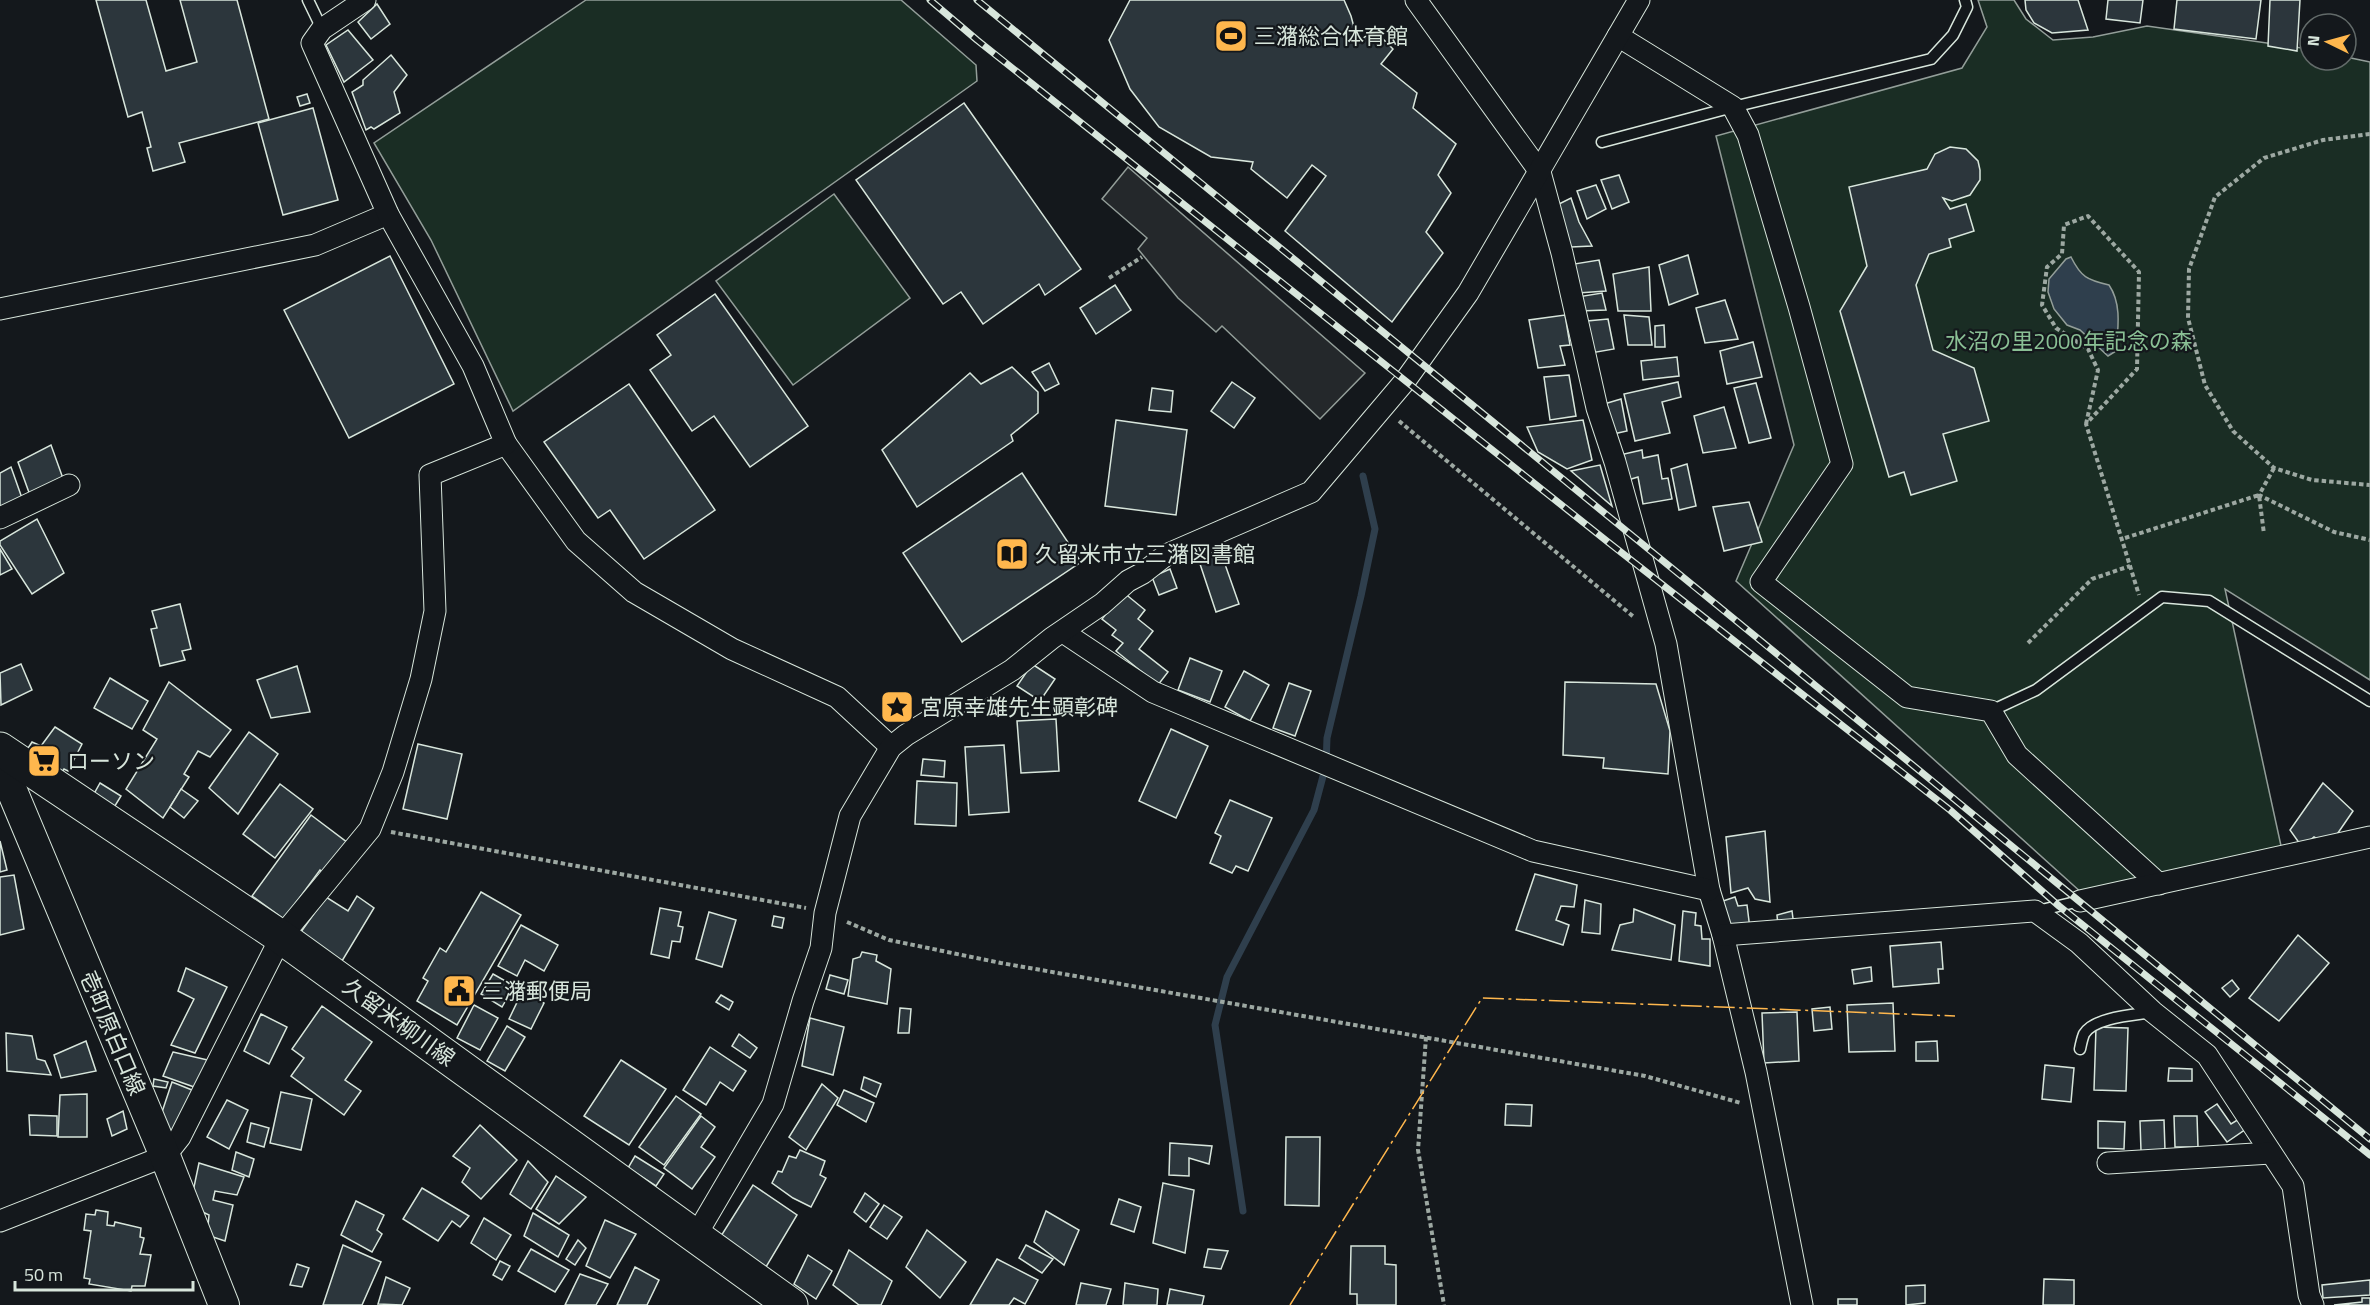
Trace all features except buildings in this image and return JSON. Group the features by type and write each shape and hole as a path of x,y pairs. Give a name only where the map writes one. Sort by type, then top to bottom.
{"main road":[{"name":"久留米柳川線","path":"0,749 281,937 791,1305"},
{"name":"壱町原白口線","path":"0,762 165,1156 224,1305"}],"street":[{"path":"365,0 322,29 312,43 388,214 473,366 506,444 576,542 634,592 732,649 837,697 891,747"},
{"path":"1416,0 1540,172 1562,253 1597,408 1618,473 1666,644 1709,890 1723,935 1763,1109 1802,1305"},
{"path":"695,1237 773,1104 821,948 825,913 850,816 891,747 906,735 1012,670 1052,638 1102,604 1128,581 1143,573 1166,555 1311,492 1421,361 1468,293 1639,0"},
{"path":"1618,36 1732,107 1748,135 1842,464 1761,582 1907,697 1991,711 2017,755 2159,884"},
{"path":"0,309 315,245 388,214"},
{"path":"0,1221 165,1156 180,1137 281,937 369,829 393,772 421,679 435,611 430,475 506,444"},
{"path":"0,518 69,485"},
{"path":"1063,632 1153,692 1533,851 1709,890"},
{"path":"2080,901 2370,837"},
{"path":"1723,935 2036,911 2079,943 2153,1012 2207,1055 2293,1186 2309,1295 2313,1305"},
{"path":"2108,1163 2271,1153"}],"lane":[{"path":"308,0 322,29"},
{"path":"1602,142 1732,107 1931,59 1953,35 1967,7 1965,0"},
{"path":"1991,711 2036,690 2162,597 2209,601 2370,701"},
{"path":"2036,911 2080,901"},
{"path":"2080,1048 2085,1032 2096,1024 2111,1019 2153,1012"}],"path":[{"path":"2370,134 2323,140 2264,158 2216,197 2189,269 2187,318 2205,385 2233,431 2274,468 2312,480 2370,485"},
{"path":"2086,424 2137,369 2139,273 2088,216 2064,225 2062,254 2047,267 2042,305 2056,328 2088,349 2098,370 2086,424 2143,610"},
{"path":"1109,278 1142,257"},
{"path":"1383,408 1666,644"},
{"path":"2264,534 2259,495 2274,468"},
{"path":"2125,538 2259,495 2334,532 2370,540"},
{"path":"2028,643 2092,579 2130,566"},
{"path":"369,829 779,902 825,913 889,940 1001,963 1645,1076 1763,1109"},
{"path":"1426,1037 1418,1150 1444,1305"}],"green space":[{"path":"586,0 901,0 976,65 977,81 513,411 431,240 374,143"},
{"name":"水沼の里2000年記念の森","path":"1978,0 2014,0 2026,19 2053,40 2093,37 2147,26 2298,47 2298,72 2358,72 2358,60 2370,62 2370,680 2225,589 2283,855 2083,894 1736,581 1794,445 1716,136 1962,68 1987,27"},
{"path":"834,194 910,298 793,385 716,281"}],"shaded area":[{"path":"1128,167 1365,373 1320,419 1222,326 1216,332 1178,298 1138,249 1147,238 1102,199"}],"water":[{"path":"2071,257 2086,277 2109,285 2116,300 2118,334 2116,351 2108,356 2080,330 2067,325 2054,309 2048,292 2049,279 2066,259"}],"waterway":[{"path":"1243,1211 1215,1025 1227,977 1314,810 1326,765 1327,738 1375,529 1363,476"}],"railway":[{"path":"930,0 977,40 1608,542 1950,810 2059,906 2370,1155"},
{"path":"977,0 2370,1139"}],"power":[{"path":"1290,1305 1482,998 1955,1016"}],"place":[{"name":"三潴総合体育館","path":"1231,36"},
{"name":"久留米市立三潴図書館","path":"1012,554"},
{"name":"宮原幸雄先生顕彰碑","path":"897,707"},
{"name":"ローソン","path":"44,761"},
{"name":"三潴郵便局","path":"459,991"}]}
